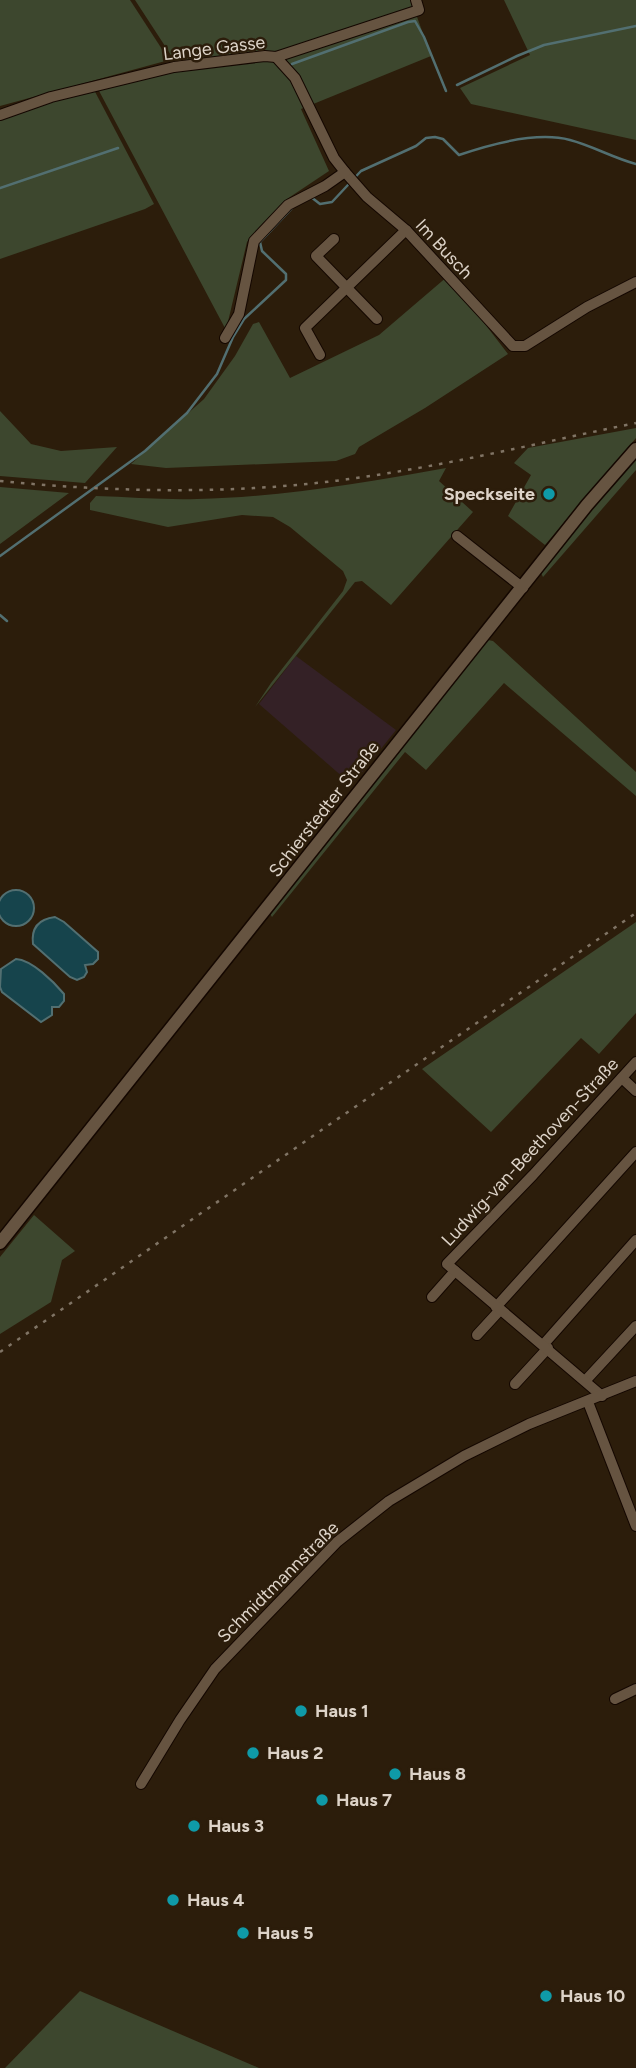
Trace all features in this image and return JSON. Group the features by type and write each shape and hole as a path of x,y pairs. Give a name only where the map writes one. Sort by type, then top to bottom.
{"street":[{"name":"Lange Gasse","path":"0,115 51,97 174,67 276,57 419,10 416,0"},
{"name":"Im Busch","path":"276,57 295,78 334,158 367,197 406,230 513,346 525,346 587,307 636,282"},
{"path":"225,338 239,314 254,241 288,205 350,176"},
{"path":"320,355 305,328 406,230"},
{"path":"334,239 316,256 377,319"},
{"name":"Schierstedter Straße","path":"0,1244 587,505 636,449"},
{"path":"457,536 523,588"},
{"name":"Ludwig-van-Beethoven-Straße","path":"432,1297 451,1267 636,1062"},
{"path":"622,1078 636,1091"},
{"path":"477,1335 636,1152"},
{"path":"515,1384 636,1240"},
{"path":"451,1267 602,1396"},
{"path":"586,1380 636,1326"},
{"name":"Schmidtmannstraße","path":"142,1784 180,1720 215,1669 337,1542 389,1501 453,1462 529,1424 636,1381"},
{"path":"588,1402 636,1526"},
{"path":"623,1493 636,1488"},
{"path":"615,1699 636,1689"}],"shaded area":[{"path":"296,656 396,730 352,785 259,704"}],"green space":[{"path":"0,0 130,0 169,60 0,106"},
{"path":"135,0 411,0 431,56 301,109 329,171 287,199 247,242 226,330 98,89 180,69"},
{"path":"504,0 636,0 636,140 471,104 460,88 530,55"},
{"path":"92,86 154,204 0,259 0,115"},
{"path":"448,276 508,354 359,447 355,454 336,461 166,468 131,464 204,399 235,356 253,324 259,322 290,378 379,335"},
{"path":"0,411 31,444 61,451 117,447 85,483 0,476"},
{"path":"636,428 636,438 545,545 508,516 531,475 514,463 528,448"},
{"path":"636,455 636,470 543,577 541,573 587,510"},
{"path":"446,468 439,481 473,512 391,605 362,581 355,582 255,707 343,591 347,580 343,571 290,527 273,517 242,515 168,527 90,510 90,503 96,496 228,498 353,484"},
{"path":"0,487 69,493 0,544"},
{"path":"488,640 493,641 636,772 636,796 504,683 426,770 405,752 272,917 269,912"},
{"path":"636,922 636,1013 599,1054 581,1038 491,1132 422,1069"},
{"path":"34,1215 75,1251 62,1260 51,1302 0,1334 0,1257"},
{"path":"80,1991 259,2068 5,2068"}],"water":[{"path":"16,890 29,895 34,908 29,921 16,926 3,921 -2,908 3,895"},
{"path":"55,917 98,952 98,959 93,964 85,965 87,972 77,980 70,977 33,944 33,933 37,925"},
{"path":"16,959 36,967 64,994 64,1001 59,1007 52,1007 52,1015 41,1022 2,992 0,987 1,969"}],"waterway":[{"path":"292,64 415,21 446,91"},
{"path":"457,85 544,45 636,26"},
{"path":"311,197 320,204 332,202 361,171 416,146 426,138 435,137 443,139 459,155 514,140 557,138 570,140 636,164"},
{"path":"0,188 118,148"},
{"path":"0,556 145,451 187,413 217,374 244,319 286,280 286,274 262,251 260,242 294,206"},
{"path":"0,615 7,621"}],"railway":[{"path":"0,481 154,490 307,484 431,466 636,423"},
{"path":"0,1352 636,913"}],"place":[{"name":"Speckseite","path":"549,494"},
{"name":"Haus 1","path":"301,1711"},
{"name":"Haus 2","path":"253,1753"},
{"name":"Haus 8","path":"395,1774"},
{"name":"Haus 7","path":"322,1800"},
{"name":"Haus 3","path":"194,1826"},
{"name":"Haus 4","path":"173,1900"},
{"name":"Haus 5","path":"243,1933"},
{"name":"Haus 10","path":"546,1996"}]}
